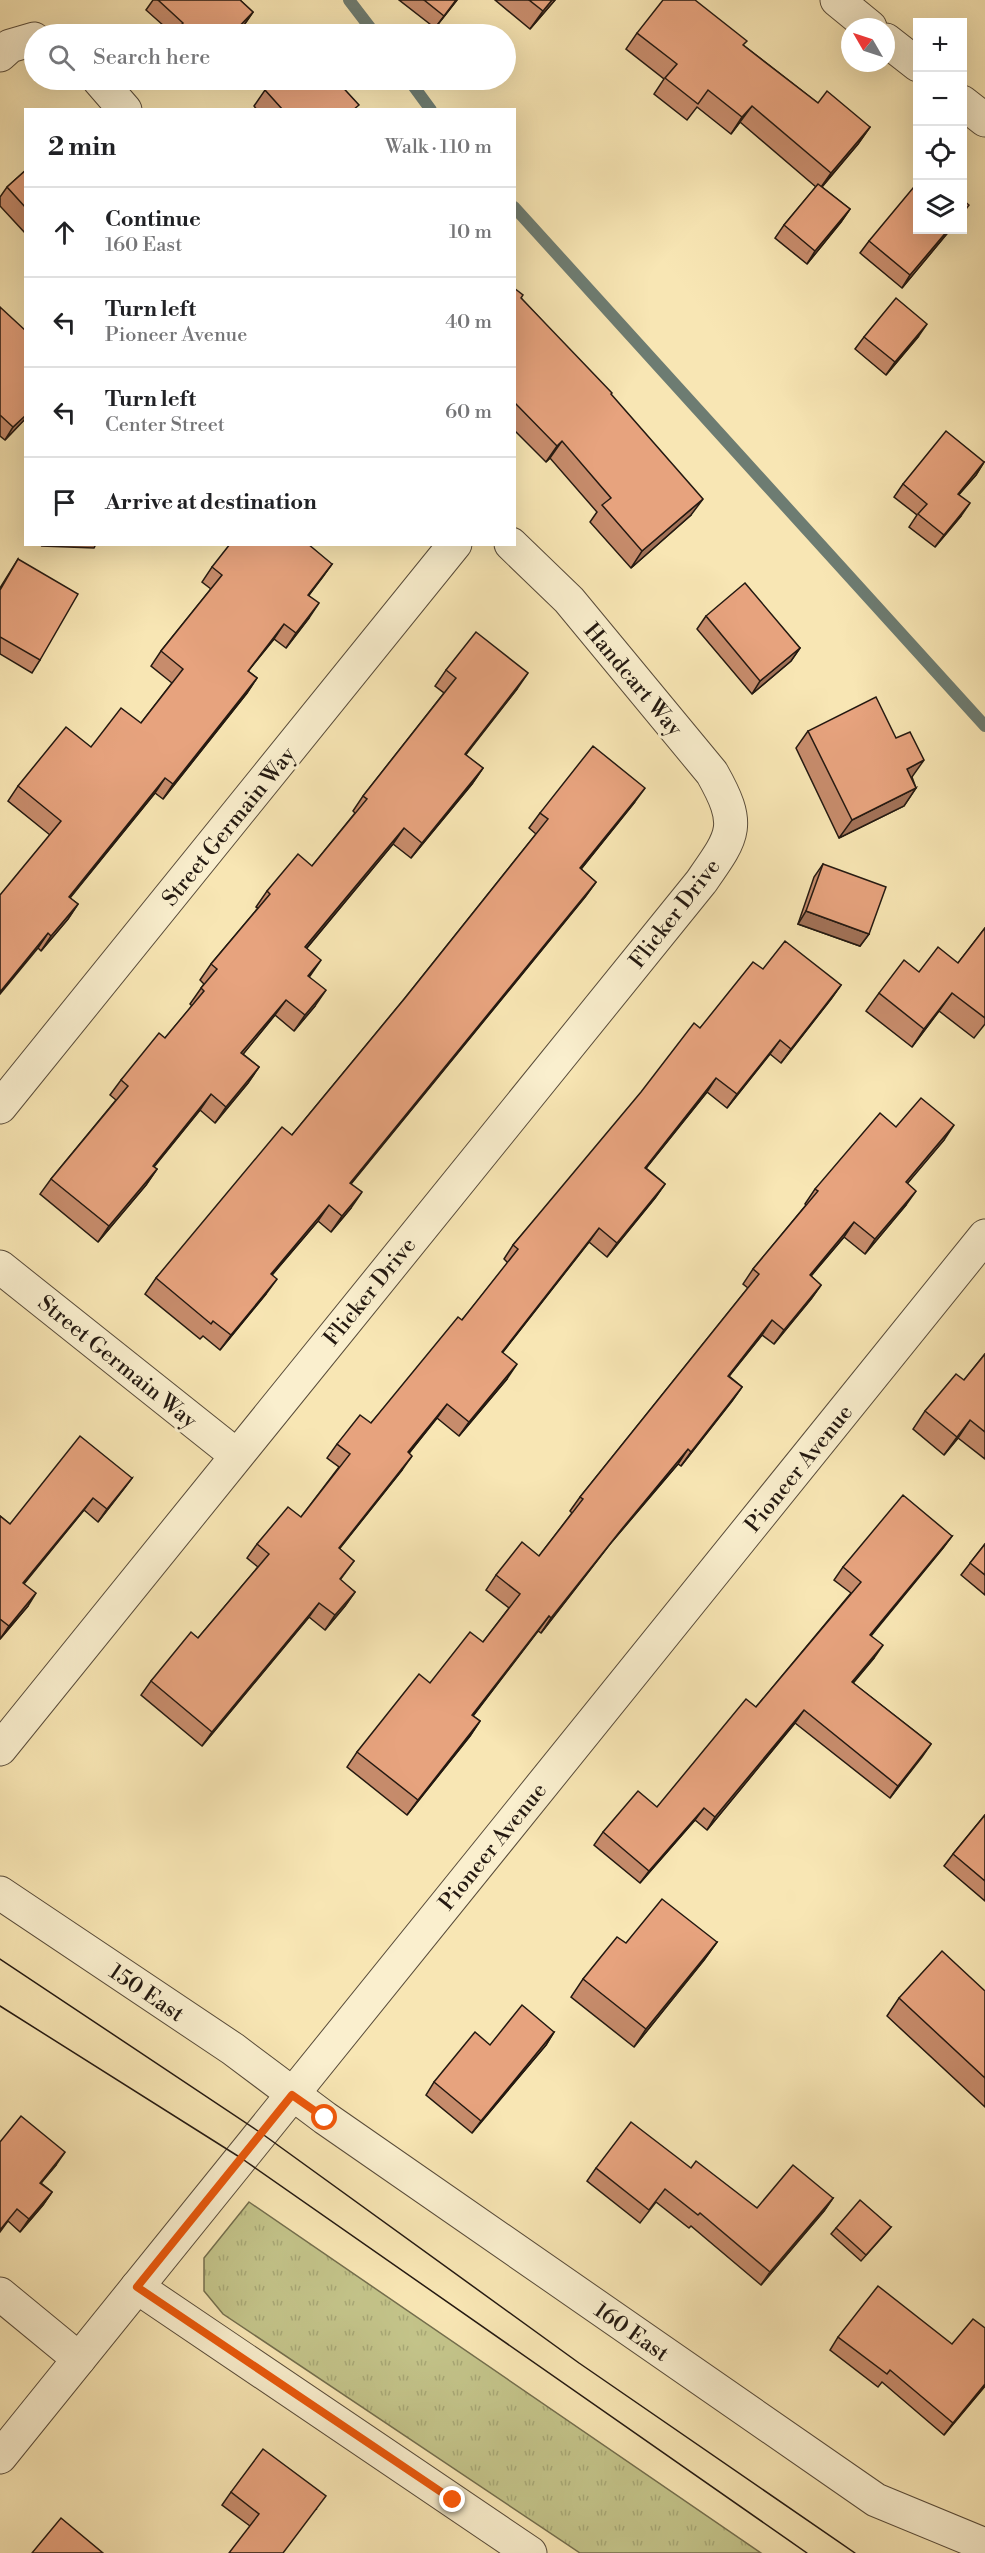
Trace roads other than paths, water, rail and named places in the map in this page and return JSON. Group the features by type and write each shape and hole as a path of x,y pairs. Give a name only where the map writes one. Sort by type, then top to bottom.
{"street":[{"path":"837,0 859,18"},
{"path":"0,55 10,46 24,42"},
{"path":"895,47 913,62"},
{"path":"108,90 123,108"},
{"path":"967,105 985,120"},
{"name":"Street Germain Way","path":"0,1107 453,546"},
{"name":"Handcart Way","path":"513,546 569,600 712,773 727,800 732,829"},
{"name":"Flicker Drive","path":"0,1749 701,882 718,857 732,829"},
{"name":"Pioneer Avenue","path":"0,2457 983,1243"},
{"name":"Street Germain Way","path":"0,1267 236,1455"},
{"name":"150 East","path":"0,1893 233,2049 292,2095"},
{"name":"160 East","path":"292,2095 876,2500 985,2545"},
{"path":"137,2287 530,2553"},
{"path":"0,2294 79,2359"}],"waterway":[{"path":"349,0 367,24"},
{"path":"416,90 430,108"},
{"path":"516,209 985,726"}],"tram line":[{"path":"0,1959 261,2133 579,2363 855,2553"},
{"path":"0,2006 241,2158 807,2553"}]}
